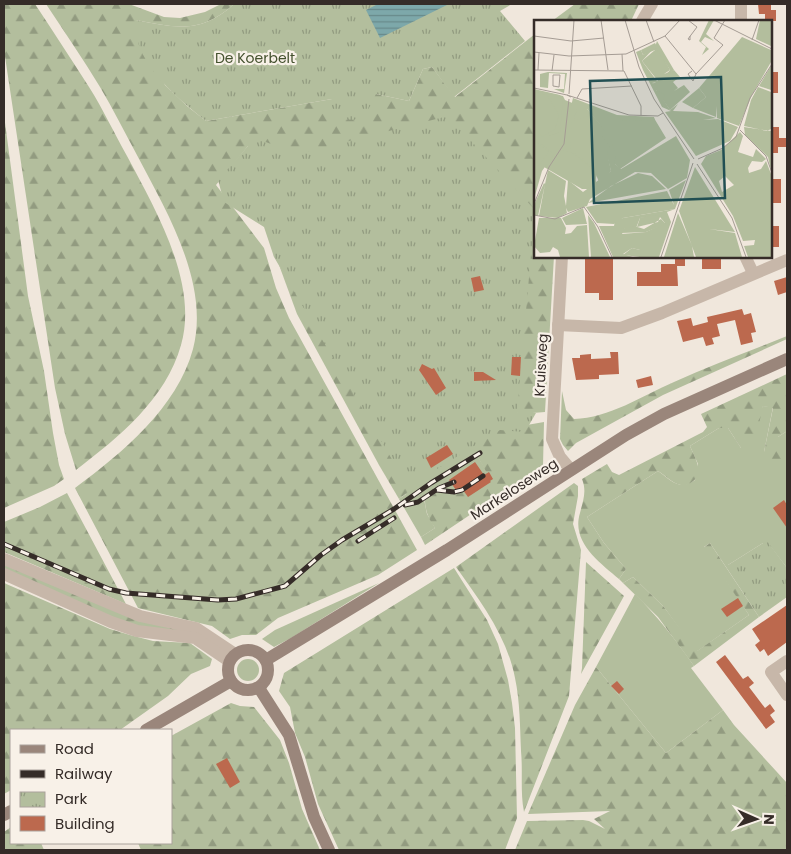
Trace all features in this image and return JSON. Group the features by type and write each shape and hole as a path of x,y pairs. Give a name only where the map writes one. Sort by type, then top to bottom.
{"main road":[{"name":"Markeloseweg","path":"266,660 447,550 626,435 664,414 787,360"},
{"path":"243,650 256,652 266,660 269,672 259,688 249,691 244,690 234,685 231,681 228,674 232,658 243,650"},
{"path":"148,729 231,681"},
{"path":"259,688 289,735 314,817 328,850"}],"street":[{"path":"643,20 652,4"},
{"path":"741,4 741,20"},
{"name":"Kruisweg","path":"562,258 552,439 560,458 571,470"},
{"path":"746,258 753,273"},
{"path":"558,326 621,328 662,313 787,260"},
{"path":"4,559 140,616 196,628 232,658"},
{"path":"4,574 111,622 137,631 195,638 232,658"},
{"path":"787,661 771,672 787,696"}],"green space":[{"path":"4,4 35,4 89,87 104,112 161,223 179,272 184,297 185,321 181,345 174,365 164,383 153,400 124,430 76,470 65,434 55,388 4,50"},
{"path":"46,4 129,4 164,17 180,18 205,12 221,4 234,4 222,14 210,20 188,26 164,25 136,20 165,85 206,121 332,99 376,94 409,101 423,69 432,67 455,97 534,35 534,258 554,258 545,412 520,414 474,383 320,164 248,146 216,185 264,248 276,288 289,318 417,550 378,575 278,618 256,635 242,635 230,639 212,626 138,608 75,488 129,444 161,410 185,370 193,349 197,324 196,299 191,274 173,225 114,112"},
{"name":"De Koerbelt","path":"234,4 512,4 500,11 525,41 454,97 432,67 423,69 409,101 376,94 363,120 332,119 332,99 206,121 170,90 148,64 136,35 136,20 164,25 188,26 210,20 222,14"},
{"path":"575,4 639,4 631,20 553,20"},
{"path":"4,115 28,296 44,371 59,465 64,479 54,486 4,508"},
{"path":"448,116 534,209 517,412 536,413 525,432 500,430 408,487 274,257 264,227 224,202 218,180 255,138 298,154"},
{"path":"279,265 414,481 408,492 399,499 297,314"},
{"path":"787,336 787,339 663,395 576,443 568,451 560,439 562,391 566,410 574,419 600,415 613,411 702,370"},
{"path":"787,374 787,431 778,437 778,447 783,457 776,464 773,465 764,452 773,408 763,406 754,446 745,451 728,428 719,428 690,446 698,465 698,474 692,482 686,485 678,484 658,471 587,517 604,543 626,569 619,579 595,558 579,533 578,523 584,492 582,479 607,464 612,472 619,475 703,432 707,427 701,414"},
{"path":"763,406 773,407 764,452 778,447 778,437 787,431 787,568 768,543 763,543 728,565 728,570 710,543 704,547 749,615 696,652 664,607 633,577 623,583 619,579 626,569 604,543 587,517 658,471 680,485 695,480 698,464 690,446 719,428 728,428 741,448"},
{"path":"494,417 476,454 488,473 452,495 424,499 427,514 435,528 421,537 399,499 406,494 396,438"},
{"path":"544,422 543,466 425,545 421,537 435,528 429,519 426,509 426,488 437,485 443,487 452,495 487,473 476,454 479,441 497,430"},
{"path":"574,483 578,486 578,496 573,524 581,550 569,696 524,812 519,705 511,663 492,620 456,567"},
{"path":"67,493 126,604 4,552 4,522"},
{"path":"768,542 787,568 787,597 759,617 728,570 728,565 763,543"},
{"path":"710,543 759,617 694,666 658,617 623,583 633,577 664,607 697,651 749,615 703,548"},
{"path":"586,562 624,596 581,674 582,668"},
{"path":"4,563 193,632 133,626 4,572"},
{"path":"454,568 487,620 498,644 508,680 515,728 517,818 505,850 339,850 318,804 305,757 295,733 290,707 279,691 284,673"},
{"path":"4,583 110,629 153,641 190,643 212,659 210,666 191,674 168,696 121,729 10,729 10,791 4,794"},
{"path":"379,583 274,647 262,639 275,630"},
{"path":"635,594 680,647 694,666 691,668 723,710 666,753 596,667"},
{"path":"248,659 256,662 259,670 256,678 248,681 240,678 237,670 240,662"},
{"path":"596,667 666,753 723,710 734,725 787,783 787,850 515,850 527,821 583,820 605,829 594,819 610,811 528,814 575,705"},
{"path":"231,703 254,707 280,740 289,763 302,809 320,850 141,850 138,844 172,844 172,735"},
{"path":"10,828 10,844 41,844 44,850 4,850 4,832"}],"water":[{"path":"378,4 449,4 380,38 366,10"}],"building":[{"path":"758,4 771,4 771,10 776,10 776,21 765,20 765,14 759,14"},
{"path":"771,72 778,72 778,93 771,93"},
{"path":"771,127 779,127 779,138 787,138 787,147 778,147 778,153 771,153"},
{"path":"771,179 781,179 781,203 771,203"},
{"path":"771,226 779,226 779,247 771,247"},
{"path":"585,258 613,258 613,300 599,300 599,293 585,293"},
{"path":"675,258 685,258 685,266 677,266 678,286 637,286 637,272 661,272 661,264 675,264"},
{"path":"702,258 721,258 721,269 702,269"},
{"path":"480,276 484,290 474,292 471,278"},
{"path":"787,277 787,292 778,295 774,281"},
{"path":"742,309 744,315 751,313 756,332 751,333 753,342 741,345 735,320 717,324 720,336 712,338 714,344 706,346 703,337 683,342 677,321 691,318 693,326 708,322 707,317"},
{"path":"610,352 618,352 619,374 599,375 599,379 576,380 572,358 580,358 580,355 591,354 591,359 611,358"},
{"path":"512,357 521,357 520,376 511,375"},
{"path":"422,364 432,369 434,368 446,388 436,395 419,370"},
{"path":"474,372 483,372 496,380 474,381"},
{"path":"651,376 653,385 638,388 636,380"},
{"path":"447,445 453,454 431,468 426,458"},
{"path":"475,462 484,475 489,472 493,479 468,497 463,490 458,493 449,480"},
{"path":"784,500 787,505 787,528 773,508"},
{"path":"738,598 743,606 727,617 721,609"},
{"path":"787,605 787,642 768,656 764,649 760,652 755,645 760,641 752,629"},
{"path":"725,655 743,679 748,676 754,683 749,687 765,708 770,704 775,711 770,715 775,722 766,729 716,662"},
{"path":"617,681 624,689 619,694 611,686"},
{"path":"227,758 240,782 230,788 216,764"}],"railway":[{"path":"4,544 109,589 126,593 218,600 236,599 285,586 321,555 342,540 394,509 431,483 480,453"},
{"path":"437,490 454,492 462,490 483,476"},
{"path":"405,505 418,502 439,488 454,482"},
{"path":"358,541 394,518"}]}
